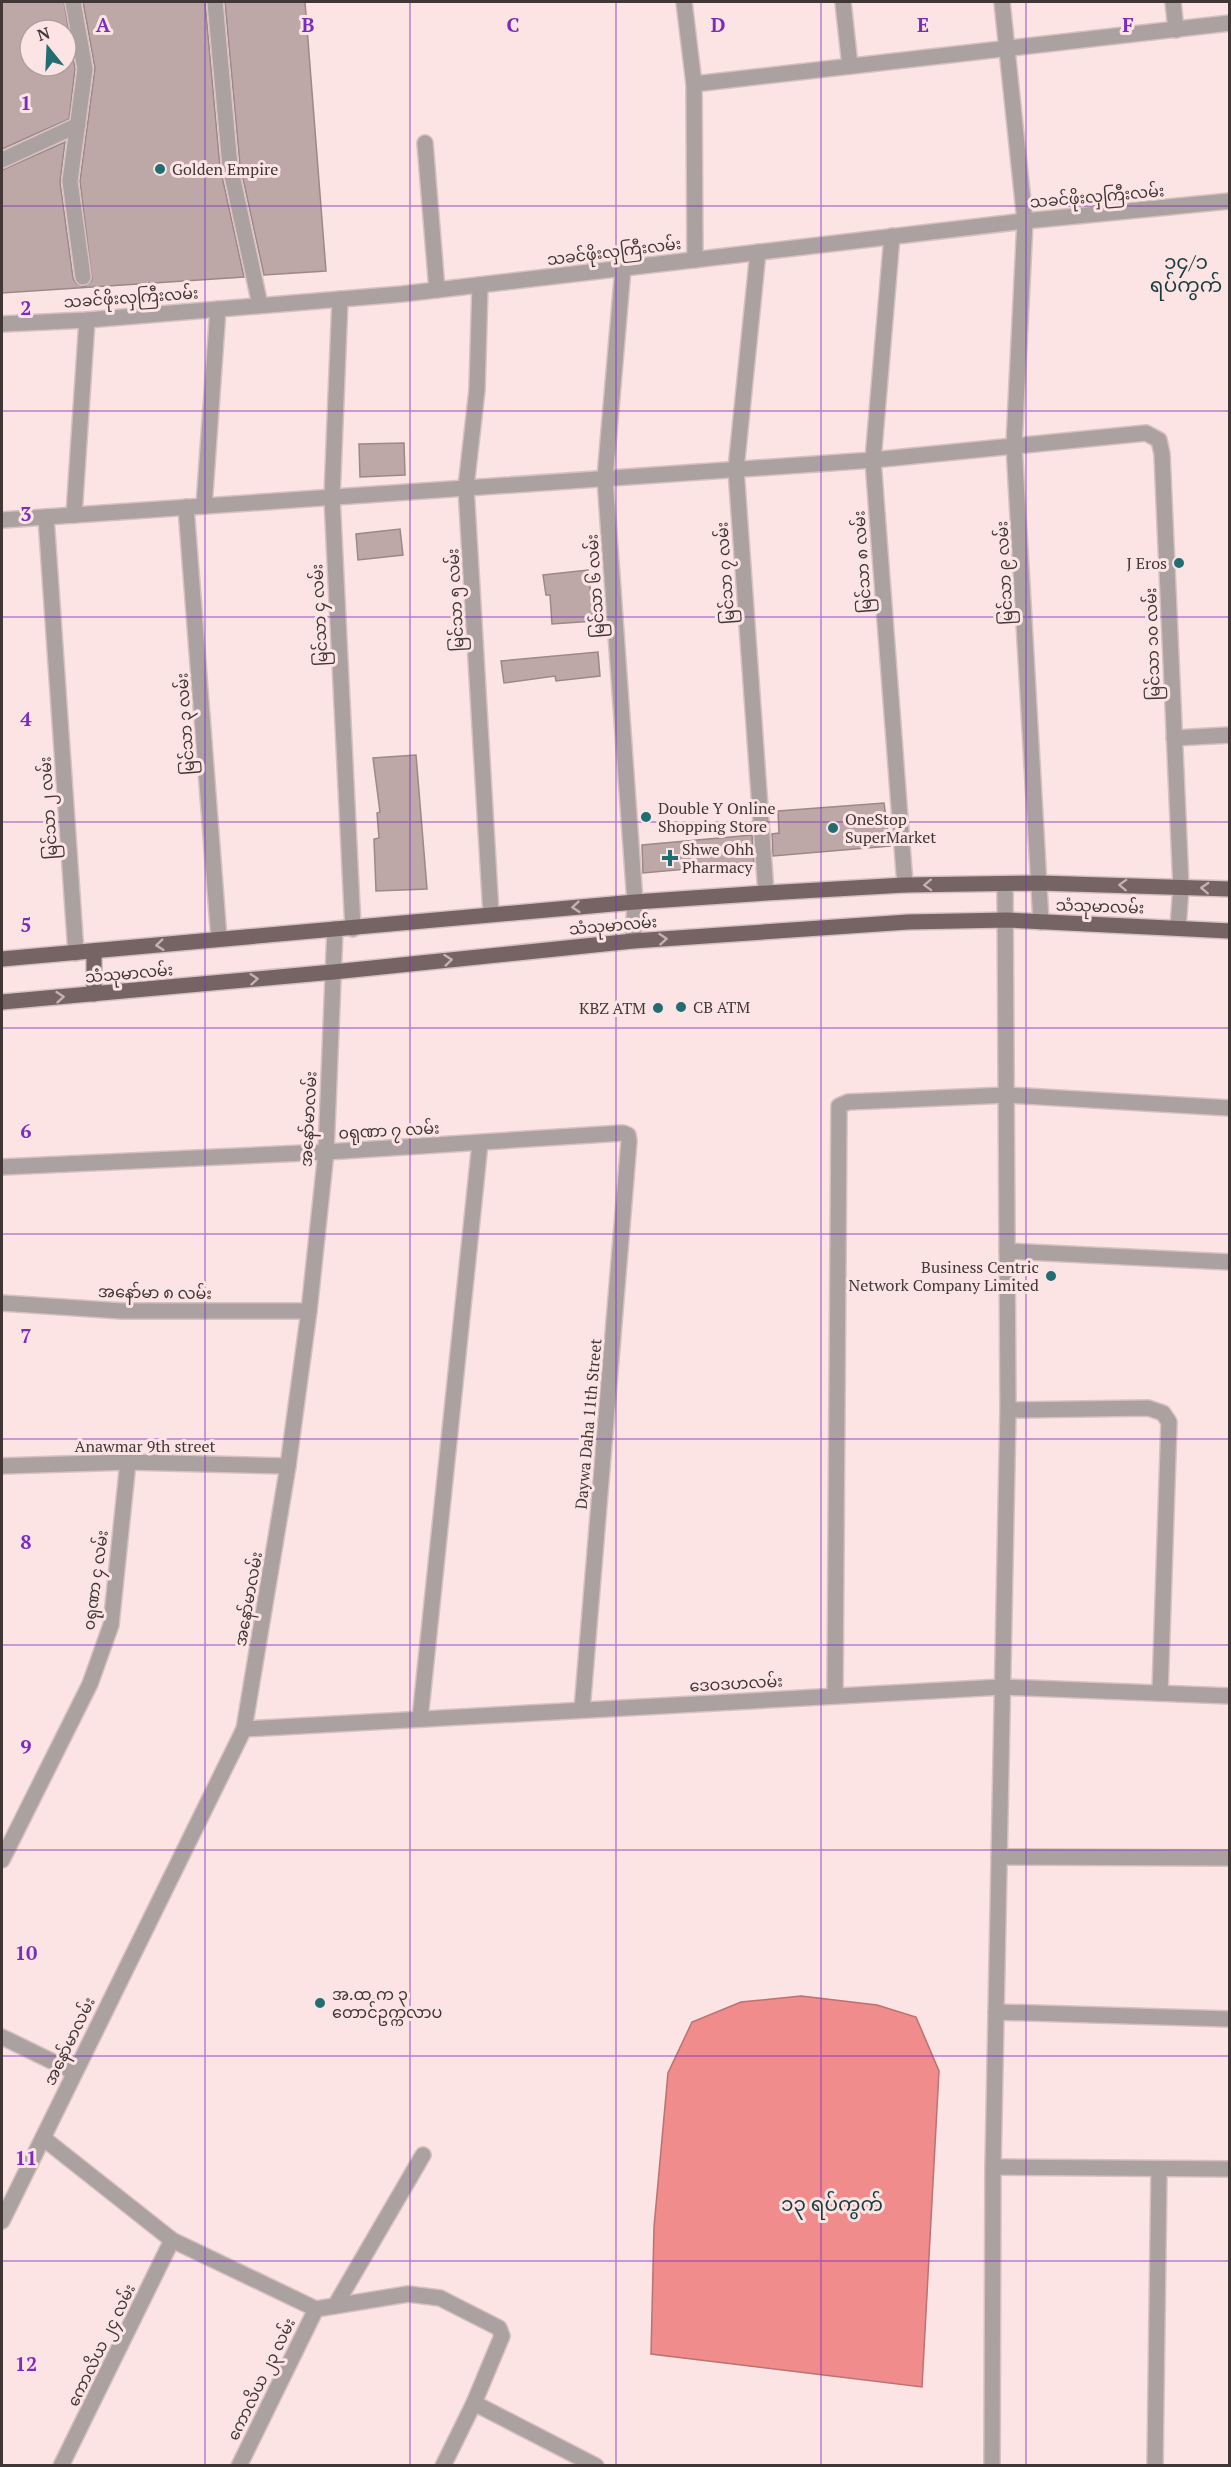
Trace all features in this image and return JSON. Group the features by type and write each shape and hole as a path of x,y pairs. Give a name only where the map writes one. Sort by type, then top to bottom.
{"main road":[{"name":"သံသုမာလမ်း","path":"2,959 491,914 766,892 905,885 1040,882 1230,889"},
{"name":"သံသုမာလမ်း","path":"2,1002 333,972 633,941 908,922 1007,920 1230,931"},
{"path":"94,951 94,994"}],"street":[{"path":"73,2 85,69 70,182 83,277"},
{"path":"215,2 230,166 260,305"},
{"path":"684,2 694,84 695,260"},
{"path":"843,2 850,66"},
{"name":"မြင်သာ ၉ လမ်း","path":"1002,2 1025,220 1014,445 1041,922"},
{"path":"1173,2 1176,30"},
{"path":"694,84 1230,23"},
{"path":"2,160 78,125"},
{"path":"425,143 437,290"},
{"name":"သခင်ဖိုးလှကြီးလမ်း","path":"2,324 87,320 437,290 1025,220 1230,201"},
{"name":"မြင်သာ ၈ လမ်း","path":"892,236 873,460 905,885"},
{"name":"မြင်သာ ၇ လမ်း","path":"758,252 736,469 766,892"},
{"name":"မြင်သာ ၆ လမ်း","path":"623,268 605,478 635,902 633,941"},
{"name":"မြင်သာ ၅ လမ်း","path":"480,285 477,390 466,487 491,914"},
{"name":"မြင်သာ ၄ လမ်း","path":"340,299 332,497 353,928"},
{"path":"204,506 218,309"},
{"path":"74,515 87,320"},
{"name":"မြင်သာ ၁၀ လမ်း","path":"1014,445 1146,433 1158,440 1162,454 1181,887 1178,927"},
{"path":"2,520 873,460 1014,445"},
{"name":"မြင်သာ ၃ လမ်း","path":"186,507 219,939"},
{"name":"မြင်သာ ၂ လမ်း","path":"46,517 76,953"},
{"path":"1174,738 1230,735"},
{"path":"992,2466 993,2167 1008,1410 1005,884"},
{"name":"အနော်မာလမ်း","path":"2,2221 244,1729 288,1466 309,1311 326,1152 335,929"},
{"path":"836,1695 840,1106 848,1102 1007,1095 1230,1108"},
{"name":"၀ရုဏာ ၇ လမ်း","path":"2,1167 326,1152 623,1133 628,1135 629,1141"},
{"name":"Daywa Daha 11th Street","path":"582,1710 629,1141"},
{"path":"420,1719 480,1143"},
{"path":"1007,1251 1230,1262"},
{"name":"အနော်မာ ၈ လမ်း","path":"2,1303 122,1311 309,1311"},
{"path":"1008,1410 1148,1408 1163,1413 1169,1422 1160,1693"},
{"name":"Anawmar 9th street","path":"2,1466 128,1462 288,1466"},
{"name":"၀ရုဏာ ၄ လမ်း","path":"2,1860 90,1684 111,1625 128,1462"},
{"name":"ဒေဝဒဟလမ်း","path":"244,1729 1002,1687 1230,1696"},
{"path":"999,1857 1230,1858"},
{"path":"996,2012 1230,2019"},
{"path":"2,2037 74,2072"},
{"path":"43,2138 172,2240 316,2309 408,2294 440,2298 499,2328 502,2336 474,2403 443,2466"},
{"path":"335,2306 423,2155"},
{"path":"993,2167 1230,2169"},
{"path":"1155,2466 1159,2170"},
{"name":"ကောလိယ ၂၄ လမ်း","path":"62,2466 172,2240"},
{"name":"ကောလိယ ၂၃ လမ်း","path":"239,2466 316,2309"},
{"path":"474,2403 597,2466"}],"shaded area":[{"path":"801,1996 877,2005 916,2017 939,2071 922,2387 651,2354 654,2227 668,2073 692,2022 741,2002"}],"building":[{"path":"2,2 64,2 67,18 18,18 18,78 74,78 69,119 2,149"},
{"path":"83,2 205,2 220,167 244,277 2,293 2,170 65,142 60,182 73,278 76,283 84,287 92,280 80,181 95,68"},
{"path":"225,2 305,2 326,271 264,275 240,165"},
{"path":"404,443 405,475 360,477 359,444"},
{"path":"400,529 403,555 358,560 356,534"},
{"path":"588,570 594,621 552,624 550,595 546,595 543,575"},
{"path":"598,652 600,676 556,681 555,676 504,683 501,661"},
{"path":"416,755 427,889 376,891 374,839 379,838 377,813 380,812 373,758"},
{"name":"OneStop SuperMarket","path":"884,803 890,846 773,856 772,834 779,833 778,811"},
{"path":"752,835 754,863 643,873 642,845"}],"place":[{"name":"Golden Empire","path":"160,169"},
{"name":"J Eros","path":"1179,563"},
{"name":"Double Y Online Shopping Store","path":"646,817"},
{"name":"OneStop SuperMarket","path":"833,828"},
{"name":"Shwe Ohh Pharmacy","path":"670,858"},
{"name":"CB ATM","path":"681,1007"},
{"name":"KBZ ATM","path":"658,1008"},
{"name":"Business Centric Network Company Limited","path":"1051,1276"},
{"name":"အ.ထ.က ၃ တောင်ဥက္ကလာပ","path":"320,2003"}],"district":[{"name":"၁၄/၁ ရပ်ကွက်","path":"1186,272"},
{"name":"၁၃ ရပ်ကွက်","path":"832,2203"}]}
